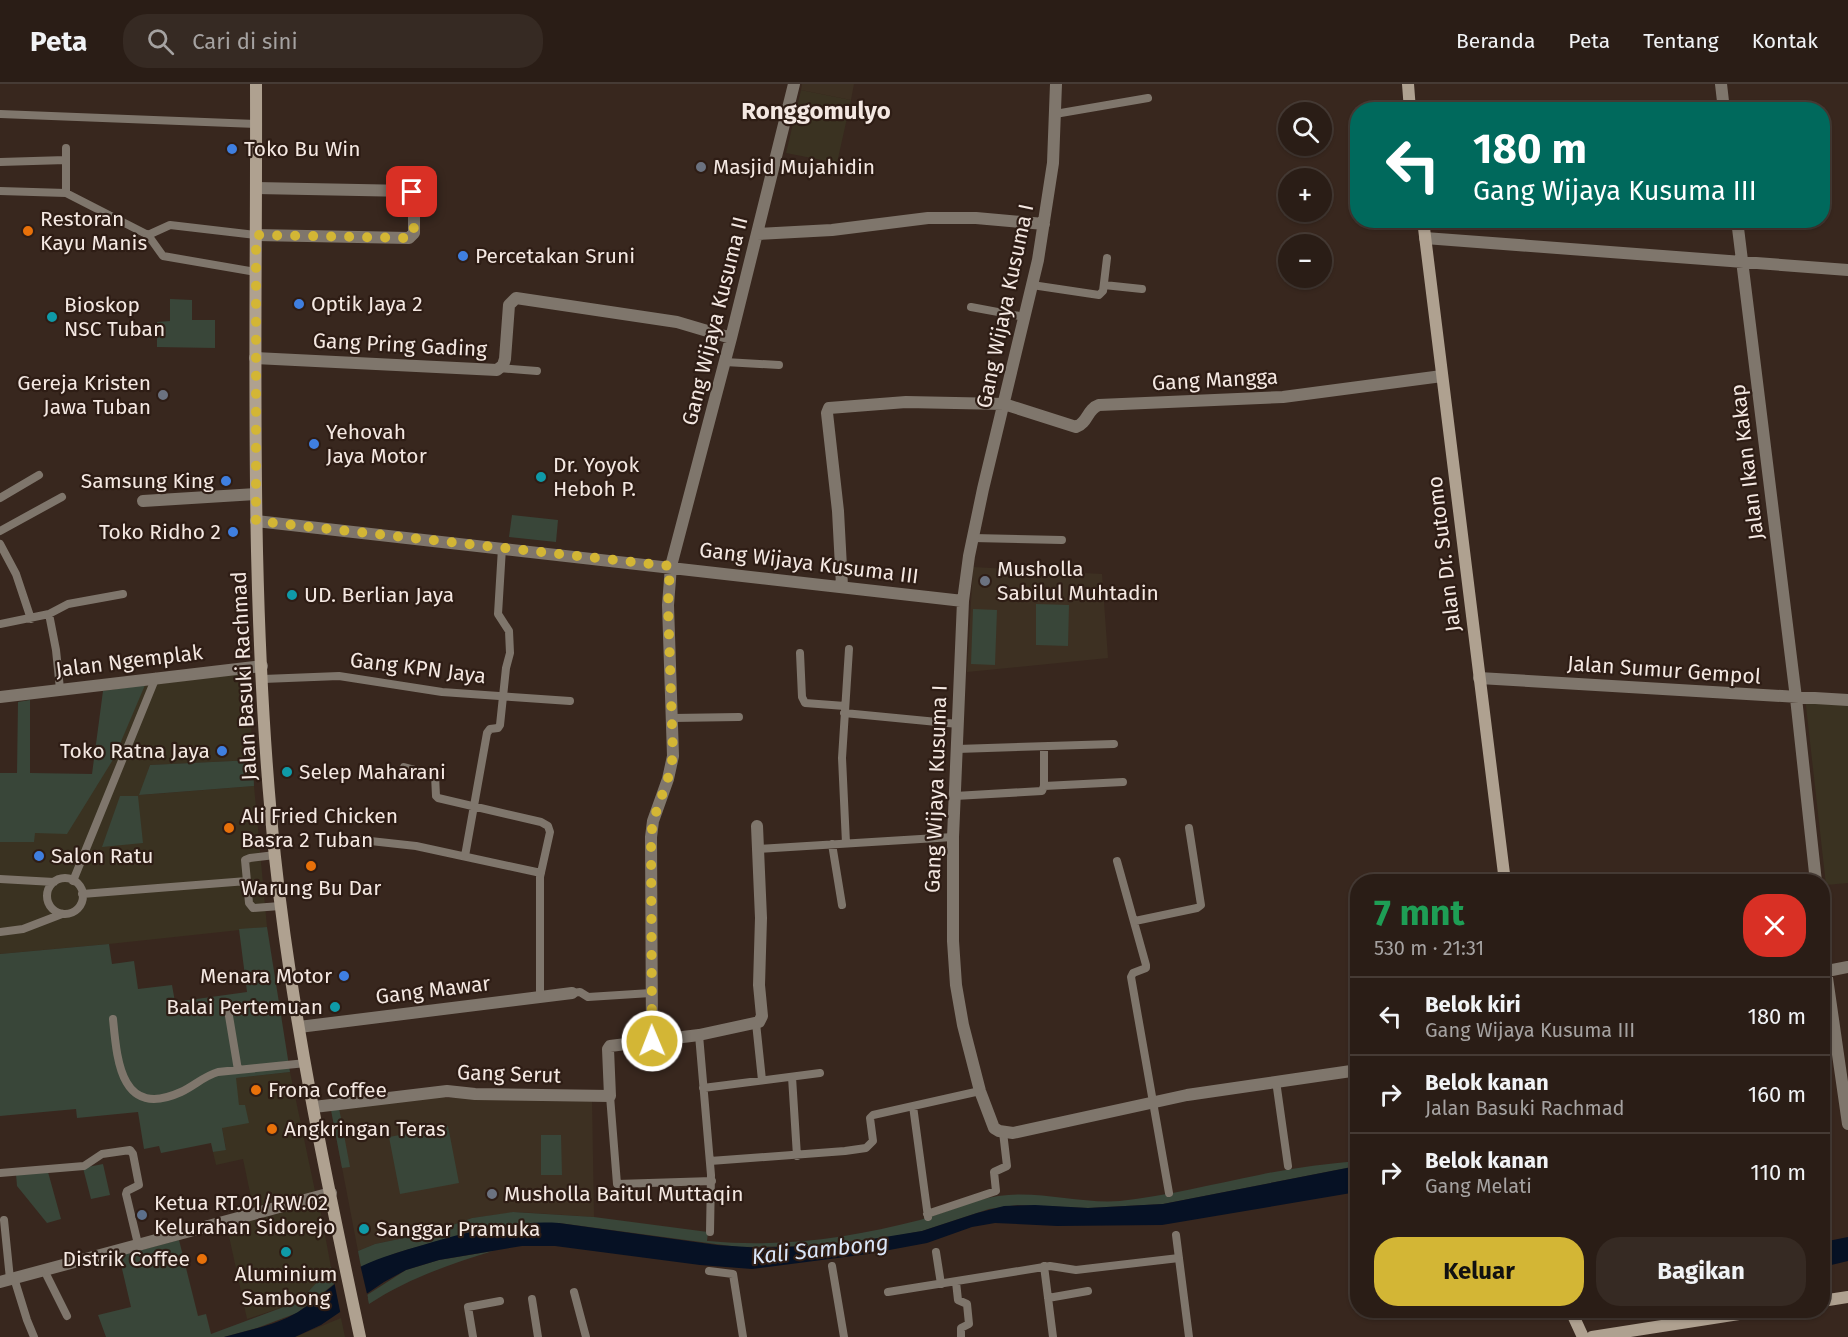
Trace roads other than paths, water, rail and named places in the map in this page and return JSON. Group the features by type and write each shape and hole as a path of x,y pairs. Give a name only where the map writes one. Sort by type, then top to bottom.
{"main road":[{"name":"Jalan Basuki Rachmad","path":"256,84 256,521 267,763 280,906 299,1027 360,1337"},
{"path":"1408,84 1409,102"},
{"name":"Jalan Dr. Sutomo","path":"1424,228 1504,874"},
{"path":"1830,1300 1848,1297"},
{"path":"1574,1318 1583,1337"},
{"path":"1592,1337 1713,1318"}],"street":[{"name":"Gang Wijaya Kusuma II","path":"652,1041 651,837 653,821 672,764 673,718 668,605 670,566 725,362 794,84"},
{"name":"Gang Wijaya Kusuma I","path":"1003,1132 993,1126 980,1091 961,1016 956,985 952,904 953,837 963,601 973,538 1025,317 1044,224 1053,163 1056,84"},
{"path":"1720,84 1723,102"},
{"path":"256,188 410,191 414,198 414,233 409,238 256,235"},
{"path":"757,234 832,230 928,218 976,218 1044,224"},
{"name":"Jalan Ikan Kakap","path":"1738,228 1796,698 1815,874"},
{"path":"1425,238 1848,270"},
{"name":"Gang Pring Gading","path":"255,358 491,370 499,368 505,359 509,305 516,298 676,322 731,338"},
{"name":"Gang Mangga","path":"1004,404 1074,427 1081,425 1092,408 1099,405 1283,397 1442,376"},
{"path":"842,586 838,511 827,409 906,402 1004,404"},
{"path":"143,501 256,494"},
{"name":"Gang Wijaya Kusuma III","path":"256,521 670,566 963,601"},
{"name":"Jalan Ngemplak","path":"0,697 262,666"},
{"name":"Jalan Sumur Gempol","path":"1479,678 1848,700"},
{"path":"610,1096 609,1046 699,1035 756,1023 760,1020 762,1016 759,985 761,918 757,826"},
{"path":"1830,971 1848,967"},
{"name":"Gang Mawar","path":"299,1027 572,993"},
{"path":"1830,1010 1848,1124"},
{"path":"1003,1132 1018,1133 1188,1095 1350,1071"},
{"name":"Gang Serut","path":"314,1107 447,1091 475,1094 610,1096"},
{"path":"8,1280 331,1193"}],"lane":[{"path":"1055,114 1148,98"},
{"path":"0,114 256,124"},
{"path":"66,148 66,193"},
{"path":"0,162 66,160"},
{"path":"0,192 66,193 148,235 163,256 256,272"},
{"path":"148,235 170,225 256,235"},
{"path":"1032,285 1099,295 1103,291 1107,258"},
{"path":"1104,285 1142,289"},
{"path":"971,307 1025,317"},
{"path":"725,362 779,365"},
{"path":"499,368 537,371"},
{"path":"0,498 39,475"},
{"path":"0,531 63,497"},
{"path":"973,538 1062,540"},
{"path":"0,544 16,574 31,619"},
{"path":"465,856 488,732 499,727 510,652 509,631 498,614 502,548"},
{"path":"0,624 49,614 64,605 123,594"},
{"path":"49,614 60,689"},
{"path":"846,843 842,767 849,649"},
{"path":"800,653 802,697 805,703 958,724"},
{"name":"Gang KPN Jaya","path":"263,679 339,676 442,692 570,701"},
{"path":"73,881 156,677"},
{"path":"673,718 740,717"},
{"path":"957,749 1114,744"},
{"path":"955,796 1042,791 1044,747"},
{"path":"404,767 435,775 438,798 474,805 547,825 550,832 541,873 539,909 540,997"},
{"path":"1044,786 1123,782"},
{"path":"1135,921 1197,908 1201,905 1189,828"},
{"path":"758,849 953,837"},
{"path":"352,839 405,845 541,873"},
{"path":"832,844 842,905"},
{"path":"275,855 247,858 245,861 251,908 280,906"},
{"path":"1117,861 1146,967 1133,973 1131,977 1169,1193"},
{"path":"0,879 73,881 78,884 82,894 80,906 70,913 23,929 0,932"},
{"path":"82,894 247,881"},
{"path":"54,882 48,889 47,900 53,910 62,914"},
{"path":"572,993 580,992 588,996 651,993"},
{"path":"228,1010 238,1070"},
{"path":"113,1019 122,1076 128,1086 142,1096 155,1098 169,1096 183,1091 212,1074 306,1063"},
{"path":"756,1023 762,1080"},
{"path":"699,1035 712,1181 710,1232"},
{"path":"704,1088 819,1073"},
{"path":"792,1077 797,1155"},
{"path":"1276,1081 1288,1166"},
{"path":"710,1161 845,1151 868,1147 873,1142 871,1116 980,1091"},
{"path":"610,1096 617,1184 712,1181"},
{"path":"913,1106 928,1216 996,1191 994,1172 1007,1166 1003,1132"},
{"path":"0,1173 84,1166 102,1155 130,1150 133,1154 139,1185 127,1191 126,1194 138,1244"},
{"path":"4,1220 8,1280 34,1337"},
{"path":"1176,1235 1189,1337"},
{"path":"936,1251 941,1284"},
{"path":"888,1292 1044,1266 1076,1270 1179,1258"},
{"path":"832,1266 844,1337"},
{"path":"1044,1266 1053,1337"},
{"path":"44,1270 67,1316"},
{"path":"709,1271 730,1272 734,1275 743,1337"},
{"path":"956,1282 958,1300 967,1304 969,1320 969,1324 961,1328 961,1337"},
{"path":"1048,1298 1088,1291"},
{"path":"574,1292 586,1337"},
{"path":"532,1299 538,1337"},
{"path":"473,1337 468,1307 500,1301"}],"water":[{"name":"Kali Sambong","path":"1350,1167 1350,1193 1162,1225 1057,1226 995,1223 972,1227 927,1243 868,1254 752,1269 700,1265 555,1246 522,1246 439,1260 406,1270 384,1282 321,1325 295,1337 224,1337 290,1317 353,1271 377,1260 456,1236 507,1225 559,1223 717,1245 762,1248 848,1243 922,1231 1004,1206 1088,1208 1163,1204"},
{"path":"1848,1237 1848,1261 1830,1265 1830,1241"}],"place":[{"name":"Toko Bu Win","path":"232,149"},
{"name":"Masjid Mujahidin","path":"701,167"},
{"name":"Restoran Kayu Manis","path":"28,231"},
{"name":"Percetakan Sruni","path":"463,256"},
{"name":"Optik Jaya 2","path":"299,304"},
{"name":"Bioskop NSC Tuban","path":"52,317"},
{"name":"Gereja Kristen Jawa Tuban","path":"163,395"},
{"name":"Yehovah Jaya Motor","path":"314,444"},
{"name":"Dr. Yoyok Heboh P.","path":"541,477"},
{"name":"Samsung King","path":"226,481"},
{"name":"Toko Ridho 2","path":"233,532"},
{"name":"Musholla Sabilul Muhtadin","path":"985,581"},
{"name":"UD. Berlian Jaya","path":"292,595"},
{"name":"Toko Ratna Jaya","path":"222,751"},
{"name":"Selep Maharani","path":"287,772"},
{"name":"Ali Fried Chicken Basra 2 Tuban","path":"229,828"},
{"name":"Salon Ratu","path":"39,856"},
{"name":"Warung Bu Dar","path":"311,866"},
{"name":"Menara Motor","path":"344,976"},
{"name":"Balai Pertemuan","path":"335,1007"},
{"name":"Frona Coffee","path":"256,1090"},
{"name":"Angkringan Teras","path":"272,1129"},
{"name":"Musholla Baitul Muttaqin","path":"492,1194"},
{"name":"Ketua RT.01/RW.02 Kelurahan Sidorejo","path":"142,1215"},
{"name":"Sanggar Pramuka","path":"364,1229"},
{"name":"Aluminium Sambong","path":"286,1252"},
{"name":"Distrik Coffee","path":"202,1259"}],"district":[{"name":"Ronggomulyo","path":"816,111"}]}
